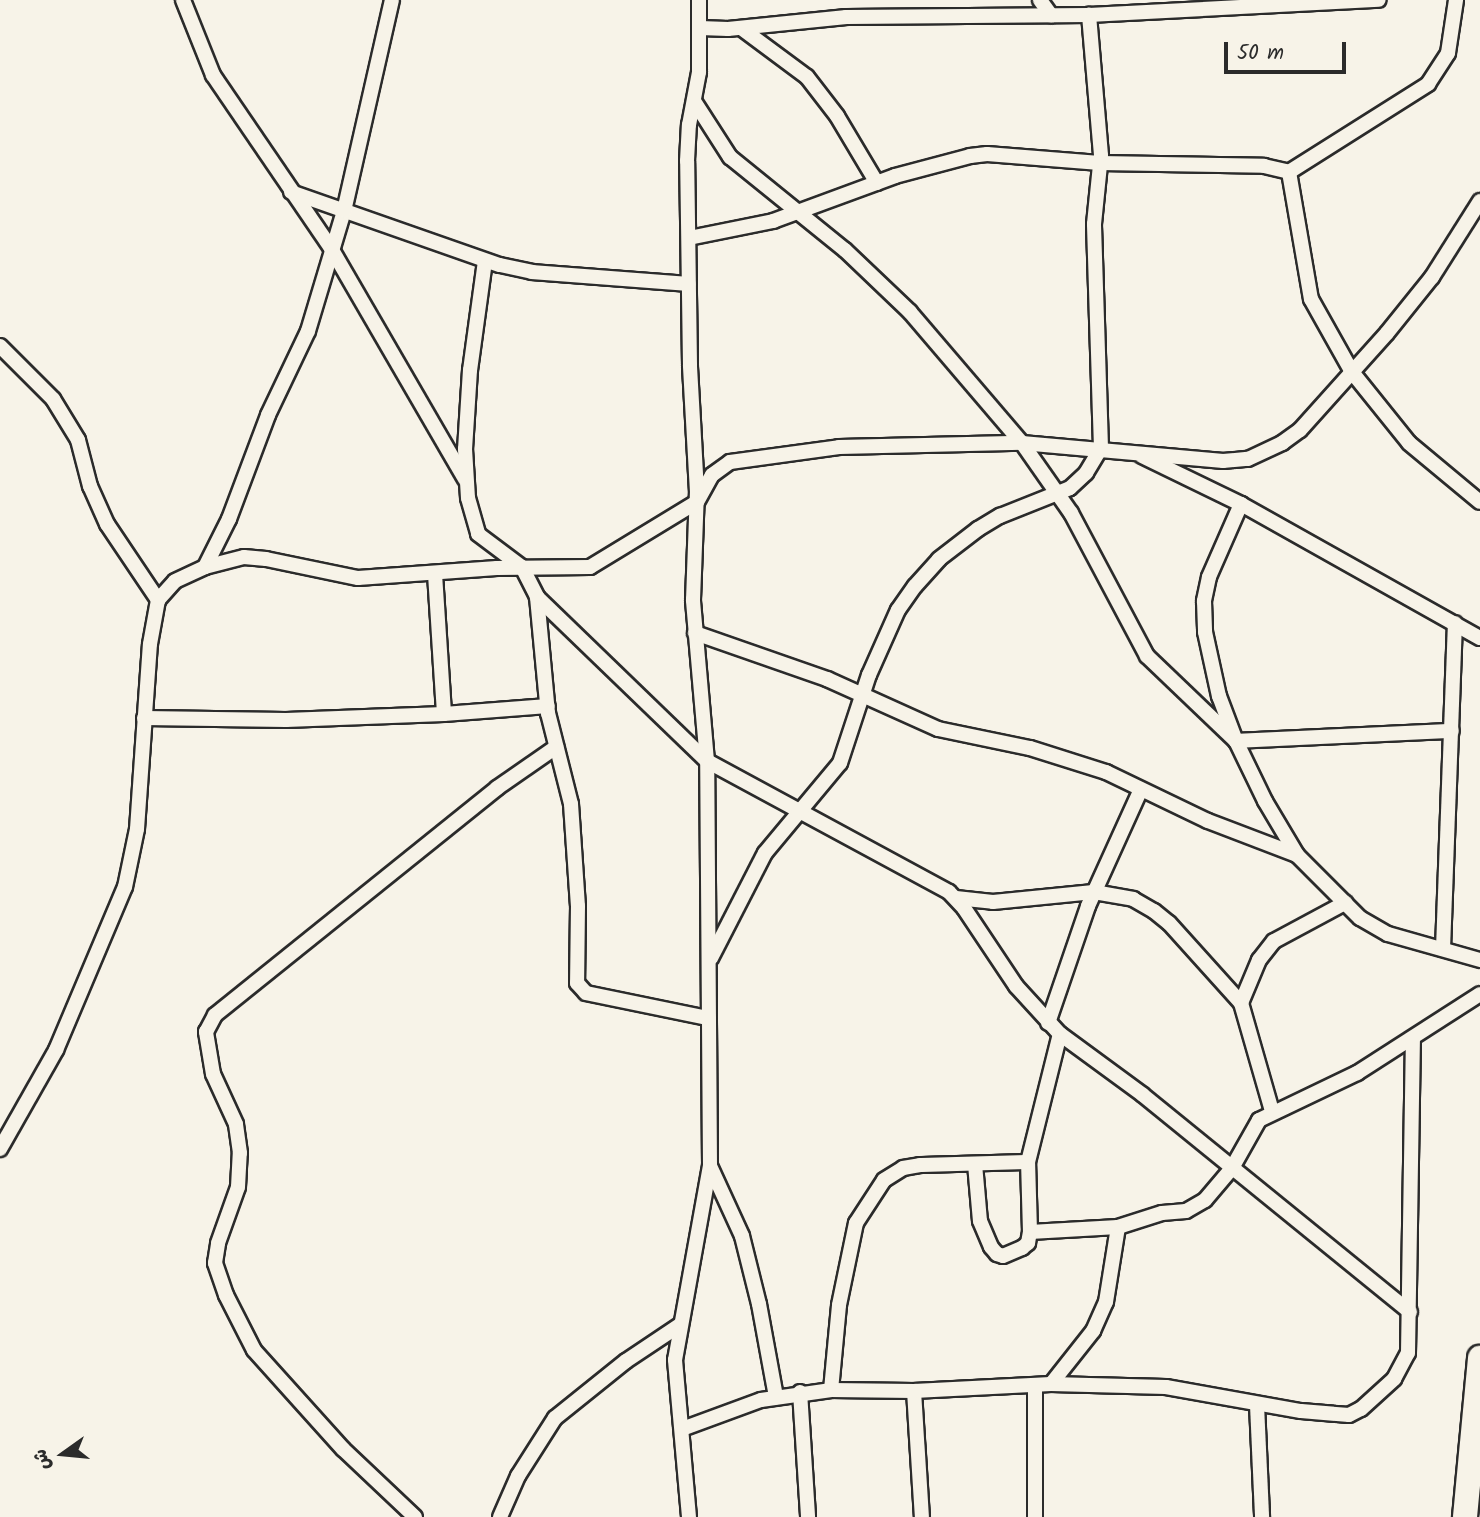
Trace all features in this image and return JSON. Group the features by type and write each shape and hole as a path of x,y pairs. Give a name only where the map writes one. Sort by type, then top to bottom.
{"highway":[{"path":"1465,1517 1480,1358"}],"street":[{"path":"183,0 213,75 290,192 331,248 467,483"},
{"path":"205,567 229,519 268,415 304,340 344,211 392,0"},
{"path":"689,1517 675,1360 710,1165 706,761 693,600 697,502 689,284 688,150 699,72 699,0"},
{"path":"1040,0 1051,15"},
{"path":"700,27 741,28 846,17 1089,15 1235,4 1379,0"},
{"path":"689,238 756,226 877,183 970,156 1100,163 1264,166 1289,172 1428,84 1448,53 1456,0"},
{"path":"708,963 761,859 840,763 863,694 898,610 939,559 1000,516 1059,495 1086,473 1101,448 1094,225 1100,163 1089,15"},
{"path":"741,28 807,77 838,116 877,183"},
{"path":"694,101 726,152 845,250 910,312 1022,443 1059,495 1108,578 1147,656 1236,741 1452,731"},
{"path":"1289,172 1311,299 1352,372 1409,443 1480,502"},
{"path":"290,192 485,261 532,272 689,284"},
{"path":"0,1149 56,1050 125,887 137,829 150,644 158,600 174,581 233,558 252,558 358,578 522,567 590,567 697,502 720,468 742,458 839,447 1022,443 1223,461 1248,459 1282,443 1300,430 1417,298 1480,201"},
{"path":"485,261 470,370 465,449 467,483 478,534 522,567 537,597 706,761 889,857 956,898 980,902 1094,892 1133,899 1154,911 1169,923 1241,1003 1272,1111"},
{"path":"0,346 53,399 78,440 90,486 107,524 158,600"},
{"path":"1132,451 1241,504 1480,638"},
{"path":"1241,504 1209,577 1204,614 1214,676 1236,741 1297,855 1360,918 1388,934 1480,960"},
{"path":"435,574 444,714"},
{"path":"537,597 548,706 572,804 578,906 576,975 580,989 586,993 708,1018"},
{"path":"1443,949 1455,623"},
{"path":"695,632 863,694 927,726 1030,748 1106,772 1208,821 1297,855"},
{"path":"144,718 286,720 444,714 548,706"},
{"path":"415,1517 342,1449 254,1350 226,1295 215,1263 218,1243 239,1188 240,1153 236,1124 213,1074 206,1031 215,1015 487,796 556,747"},
{"path":"1048,1023 1094,892 1141,789"},
{"path":"956,898 1016,986 1060,1034 1105,1065 1410,1312"},
{"path":"1241,1003 1259,960 1273,941 1345,903"},
{"path":"1030,1232 1118,1227 1162,1213 1186,1211 1205,1200 1232,1168 1259,1120 1272,1111 1357,1073 1480,994"},
{"path":"975,1164 980,1221 997,1254 1003,1255 1022,1248 1028,1242 1030,1232 1028,1162 1060,1034"},
{"path":"682,1429 776,1397 831,1390 914,1391 1051,1384 1166,1387 1257,1405 1349,1415 1361,1409 1394,1379 1408,1353 1413,1039"},
{"path":"831,1390 839,1305 856,1223 884,1180 903,1168 1028,1162"},
{"path":"710,1165 742,1236 759,1304 776,1397"},
{"path":"1051,1384 1083,1347 1106,1303 1118,1227"},
{"path":"500,1517 519,1476 555,1418 626,1361 680,1325"},
{"path":"1035,1385 1035,1517"},
{"path":"914,1391 922,1517"},
{"path":"800,1392 808,1517"},
{"path":"1257,1405 1262,1517"}]}
